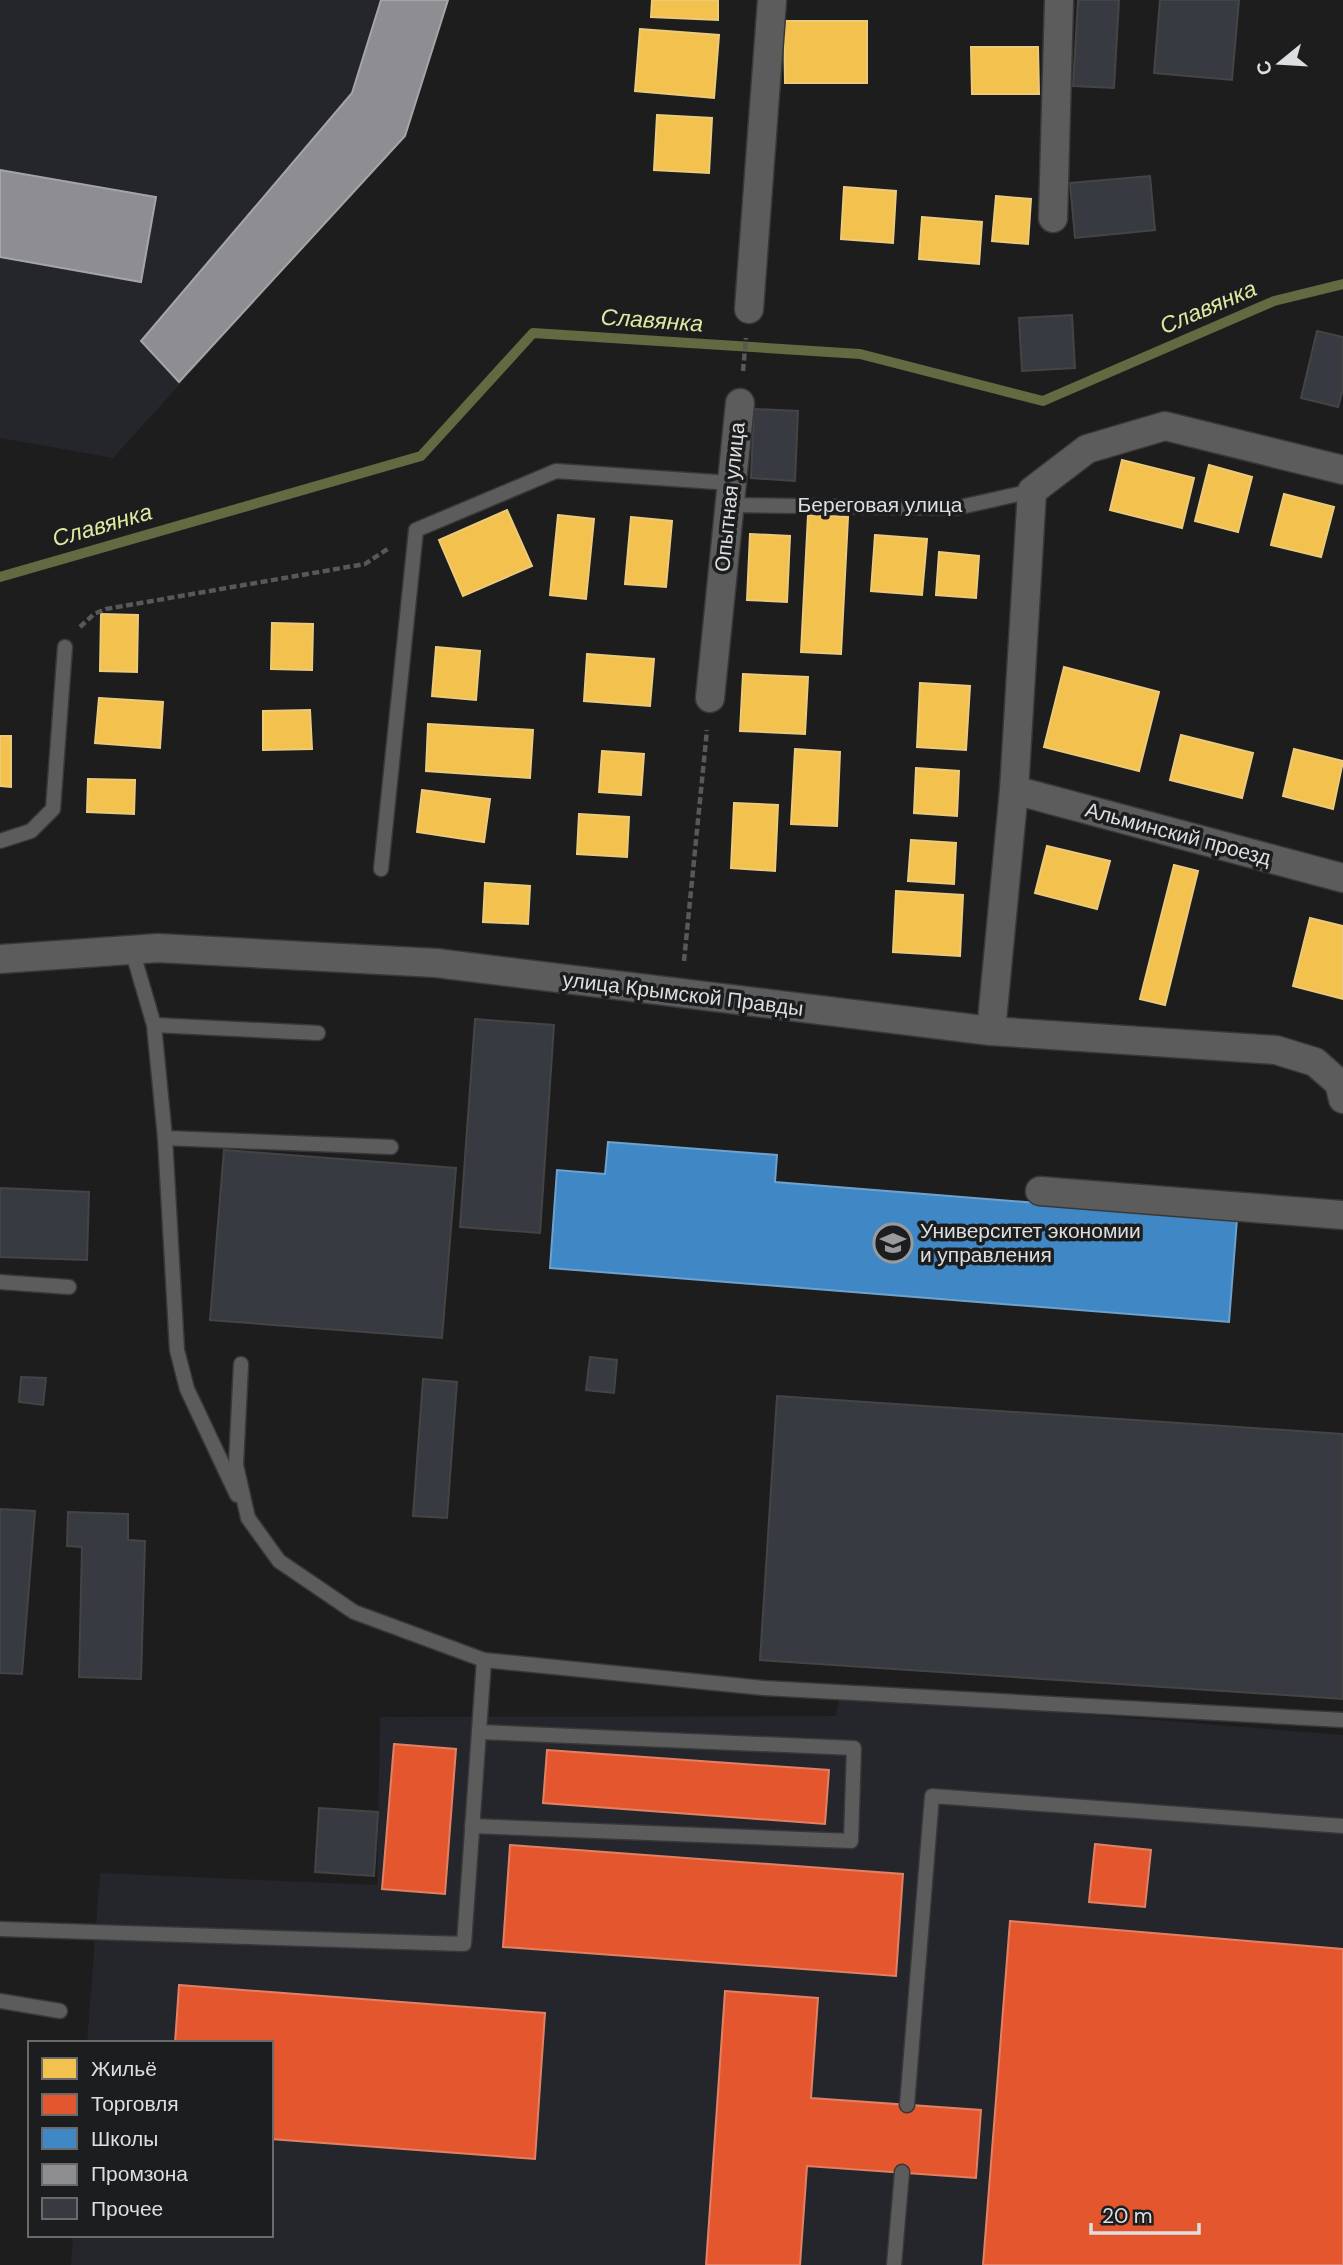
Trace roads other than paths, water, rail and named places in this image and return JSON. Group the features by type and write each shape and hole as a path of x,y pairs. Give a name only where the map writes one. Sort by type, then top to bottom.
{"street":[{"path":"749,309 772,0"},
{"path":"1053,218 1059,0"},
{"name":"Опытная улица","path":"710,698 740,404"},
{"name":"Береговая улица","path":"1032,491 1087,449 1165,426 1343,470"},
{"path":"991,1031 1014,790 1032,491"},
{"name":"Альминский проезд","path":"1014,790 1343,878"},
{"name":"улица Крымской Правды","path":"0,959 158,948 436,963 991,1031 1276,1050 1315,1062 1339,1083 1343,1099"},
{"path":"1040,1191 1343,1215"}],"lane":[{"name":"Береговая улица","path":"380,869 416,530 556,471 730,494 956,508 1032,491"},
{"path":"0,841 31,831 53,809 65,647"},
{"path":"132,950 154,1025 177,1350 187,1389 248,1518 279,1561 354,1612 484,1660 764,1688 1343,1720"},
{"path":"154,1025 318,1033"},
{"path":"164,1138 391,1147"},
{"path":"0,1282 69,1287"},
{"path":"241,1364 236,1465 248,1518"},
{"path":"0,1929 464,1944 484,1660"},
{"path":"472,1826 851,1841 854,1748 479,1732"},
{"path":"907,2105 932,1796 1343,1826"},
{"path":"0,2001 60,2011"},
{"path":"894,2265 902,2172"}],"waterway":[{"name":"Славянка","path":"0,577 421,456 533,333 860,354 1043,401 1274,301 1343,284"}],"place":[{"name":"Университет экономии и управления","path":"893,1243"}]}
